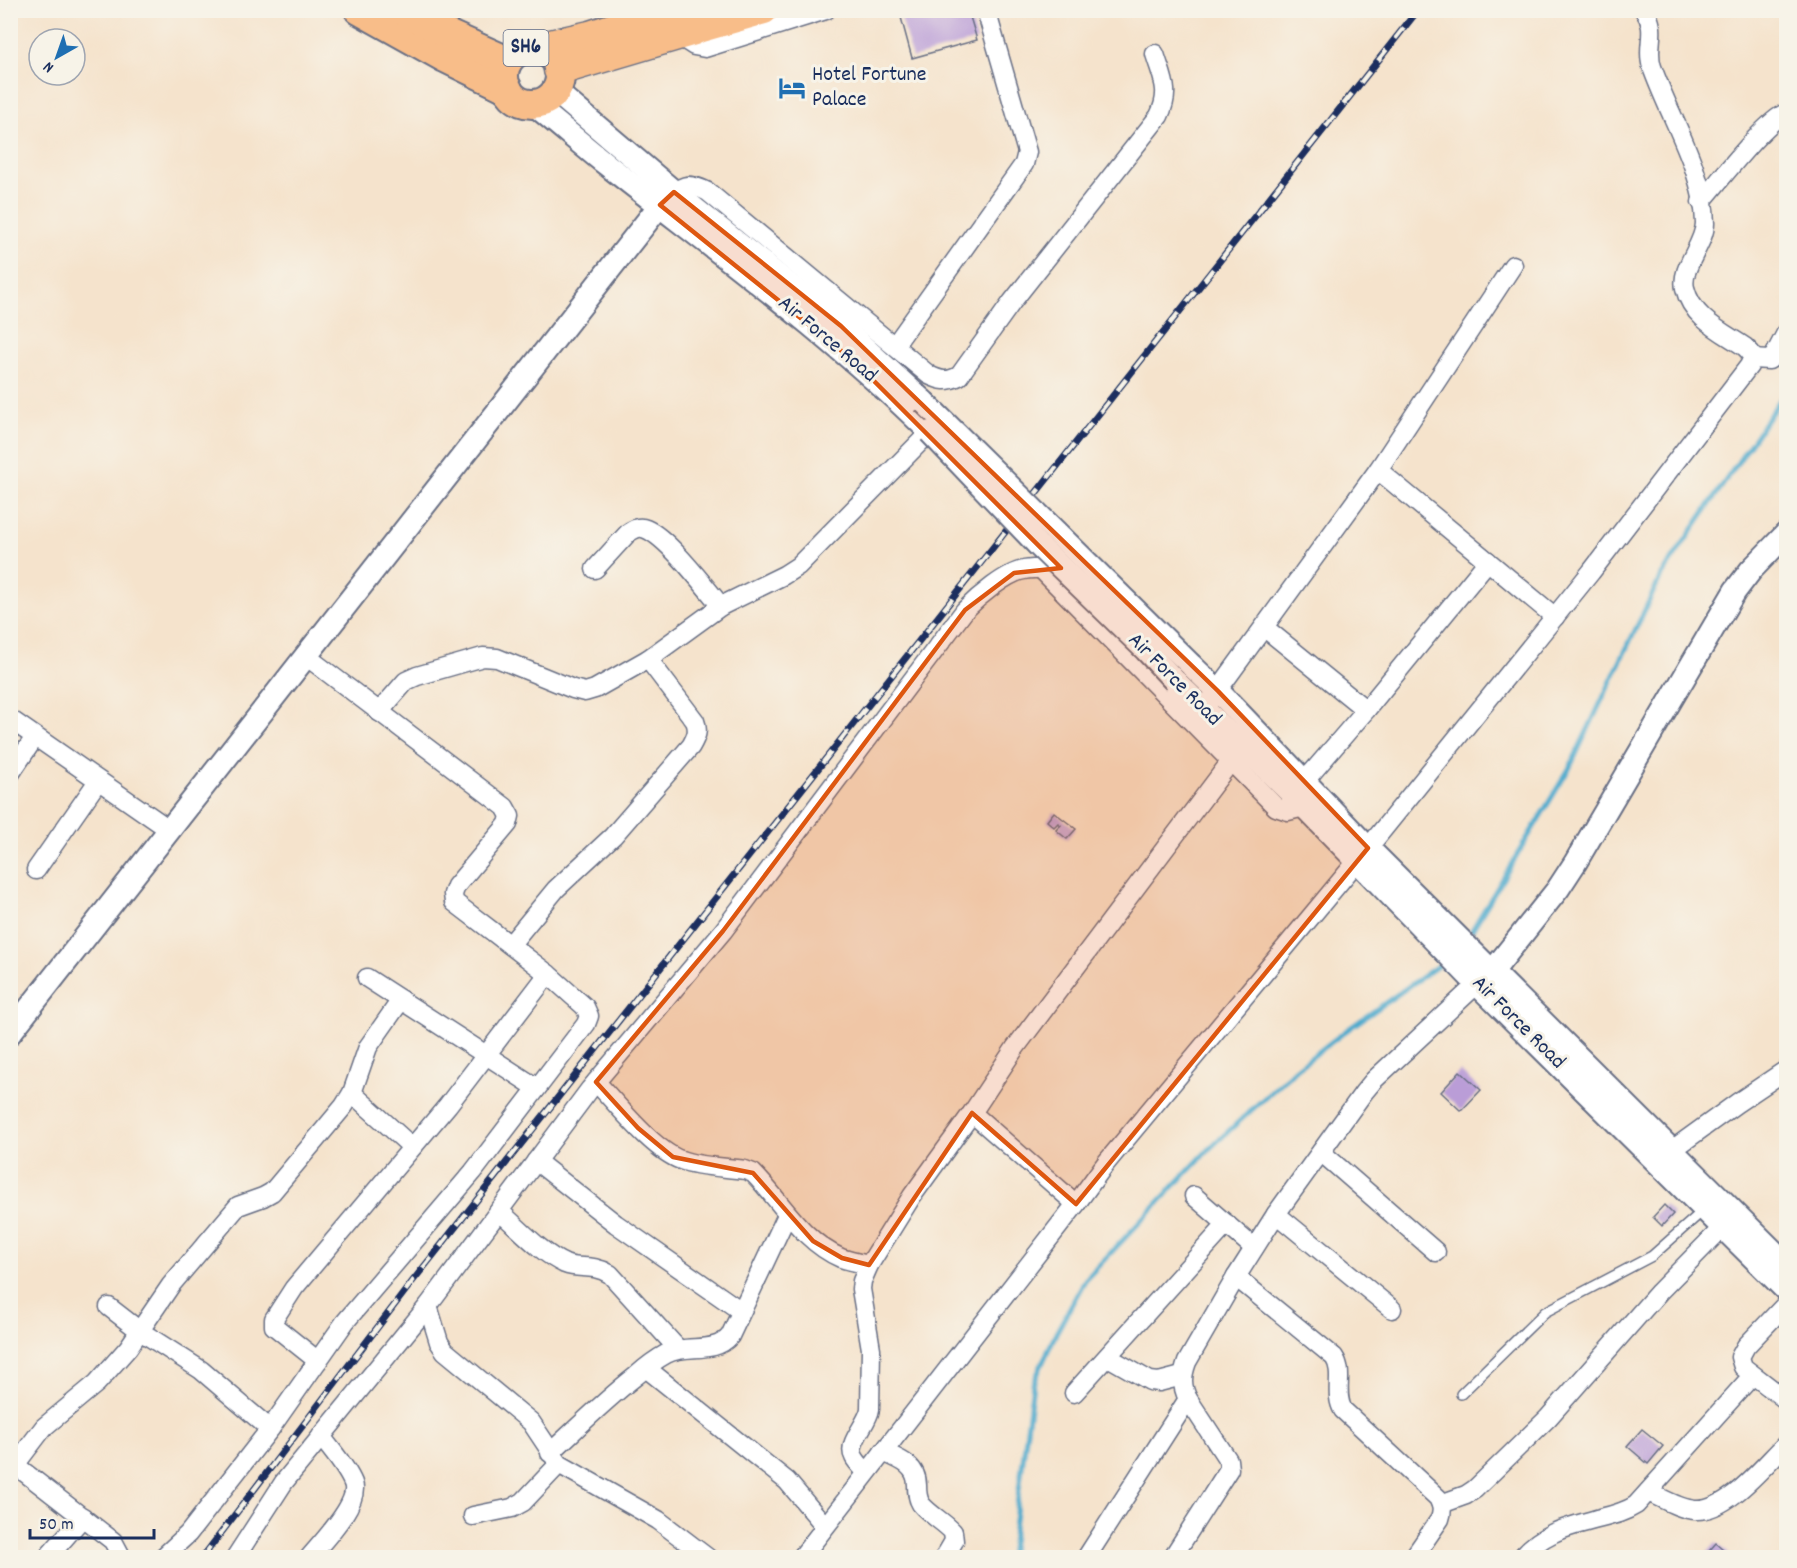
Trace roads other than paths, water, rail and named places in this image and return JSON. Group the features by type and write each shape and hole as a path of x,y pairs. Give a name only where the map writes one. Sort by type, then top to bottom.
{"highway":[{"name":"SH6","path":"537,48 675,20"},
{"name":"SH6","path":"549,88 675,20"}],"main road":[{"name":"SH6","path":"359,10 445,58 508,89"},
{"name":"SH6","path":"402,10 441,31 508,61"},
{"name":"SH6","path":"675,20 764,10"},
{"name":"SH6","path":"526,48 537,48 547,52 555,60 549,88 517,99 508,89 504,71 508,61 516,53 526,48"}],"street":[{"path":"675,20 694,46 705,48 826,10"},
{"path":"895,345 1024,164 1027,152 986,10"},
{"path":"801,1557 1076,1204 1106,1162 1555,617 1749,366 1752,359 1750,352 1701,317 1694,310 1685,289 1685,275 1705,223 1694,171 1651,64 1653,29 1644,10"},
{"path":"10,1033 667,199 681,186 694,185 708,192 929,375 939,380 949,381 959,376 1012,302 1159,116 1167,93 1155,54"},
{"name":"Air Force Road","path":"549,88 606,164 667,199 841,326 924,402 1183,673 1203,710 1301,795 1362,854 1786,1290"},
{"path":"1701,202 1759,135 1777,118 1786,113"},
{"name":"Air Force Road","path":"667,199 838,347 930,432 1052,569 1183,673 1218,691 1301,795"},
{"path":"1203,710 1378,470 1513,265"},
{"path":"1752,359 1769,360 1774,356 1786,333"},
{"path":"379,712 406,681 483,657 497,658 573,689 585,692 595,689 648,658 721,606 798,566 930,432"},
{"path":"1378,470 1555,617"},
{"path":"595,569 628,533 635,528 644,528 654,534 685,563 721,606"},
{"path":"1172,1557 1229,1469 1228,1460 1183,1390 1182,1376 1187,1362 1236,1277 1276,1214 1374,1080 1485,978 1558,889 1735,591 1751,570 1786,534"},
{"path":"235,1557 284,1482 428,1306 596,1082 723,931 965,610 975,600 1014,573 1052,569 1231,761 1276,807 1288,811 1366,710 1488,561"},
{"path":"1265,628 1366,710"},
{"path":"162,1557 188,1534 270,1429 345,1322 473,1172 586,1024 589,1016 585,1007 548,974 454,902 453,894 456,886 508,824 510,816 505,807 306,656"},
{"path":"510,945 556,889 613,836 691,746 698,729 695,721 648,658"},
{"path":"10,719 170,830"},
{"path":"10,774 35,737"},
{"path":"866,1472 853,1456 852,1447 869,1416 870,1409 871,1349 861,1289 869,1265 912,1196 972,1113 1015,1048 1231,761"},
{"path":"36,870 98,781"},
{"path":"318,1361 279,1332 273,1326 273,1319 294,1288 448,1105 548,974"},
{"path":"367,978 537,1088"},
{"name":"Air Force Road","path":"1485,978 1672,1150 1786,1264"},
{"path":"122,1557 113,1541 13,1463 44,1427 97,1383 128,1348 171,1285 238,1206 272,1192 344,1106 352,1093 368,1047 401,1000"},
{"path":"1672,1150 1786,1070"},
{"path":"596,1082 638,1128 673,1157 683,1161 753,1173 787,1215 822,1248 842,1258 869,1265"},
{"path":"352,1093 412,1147"},
{"path":"972,1113 1076,1204"},
{"path":"1321,1152 1436,1252"},
{"path":"536,1161 616,1224 741,1311"},
{"path":"1194,1197 1254,1248"},
{"path":"499,1211 555,1258 568,1265 599,1267 610,1274 678,1349"},
{"path":"1276,1214 1392,1309"},
{"path":"473,1516 512,1508 523,1502 554,1459 613,1394 661,1357 678,1349 716,1346 724,1343 730,1335 787,1215"},
{"path":"1074,1393 1227,1224"},
{"path":"1442,1504 1466,1495 1475,1488 1537,1430 1659,1292 1723,1227"},
{"path":"1236,1277 1334,1357 1340,1370 1339,1402 1343,1410 1442,1504 1443,1512 1440,1519 1413,1557"},
{"path":"1786,1304 1746,1346 1740,1357 1743,1367 1752,1376 1786,1400"},
{"path":"428,1306 439,1342 445,1351 531,1422 554,1459 658,1520 708,1557"},
{"path":"109,1307 140,1331 201,1370 270,1429"},
{"path":"1108,1357 1150,1381 1159,1382 1182,1376"},
{"path":"646,1368 788,1481 825,1526"},
{"path":"1521,1557 1539,1540 1558,1530 1626,1512 1636,1505 1752,1376"},
{"path":"1086,1557 1188,1399"},
{"path":"309,1557 335,1526 354,1495 352,1481 321,1436"},
{"path":"1648,1492 1687,1509 1698,1510 1722,1504 1786,1444"},
{"path":"882,1452 903,1461 913,1469 917,1480 917,1494 921,1503 953,1532 954,1541 944,1557"},
{"path":"47,1557 83,1517"}],"lane":[{"path":"1461,1394 1545,1312 1652,1256 1705,1209"}],"waterway":[{"path":"1472,930 1570,767 1660,578 1786,391"},
{"path":"1010,1558 1033,1384 1056,1333 1085,1280 1209,1149 1295,1070 1439,965"}],"railway":[{"path":"202,1558 412,1282 1418,10"}],"place":[{"name":"Hotel Fortune Palace","path":"792,88"}]}
